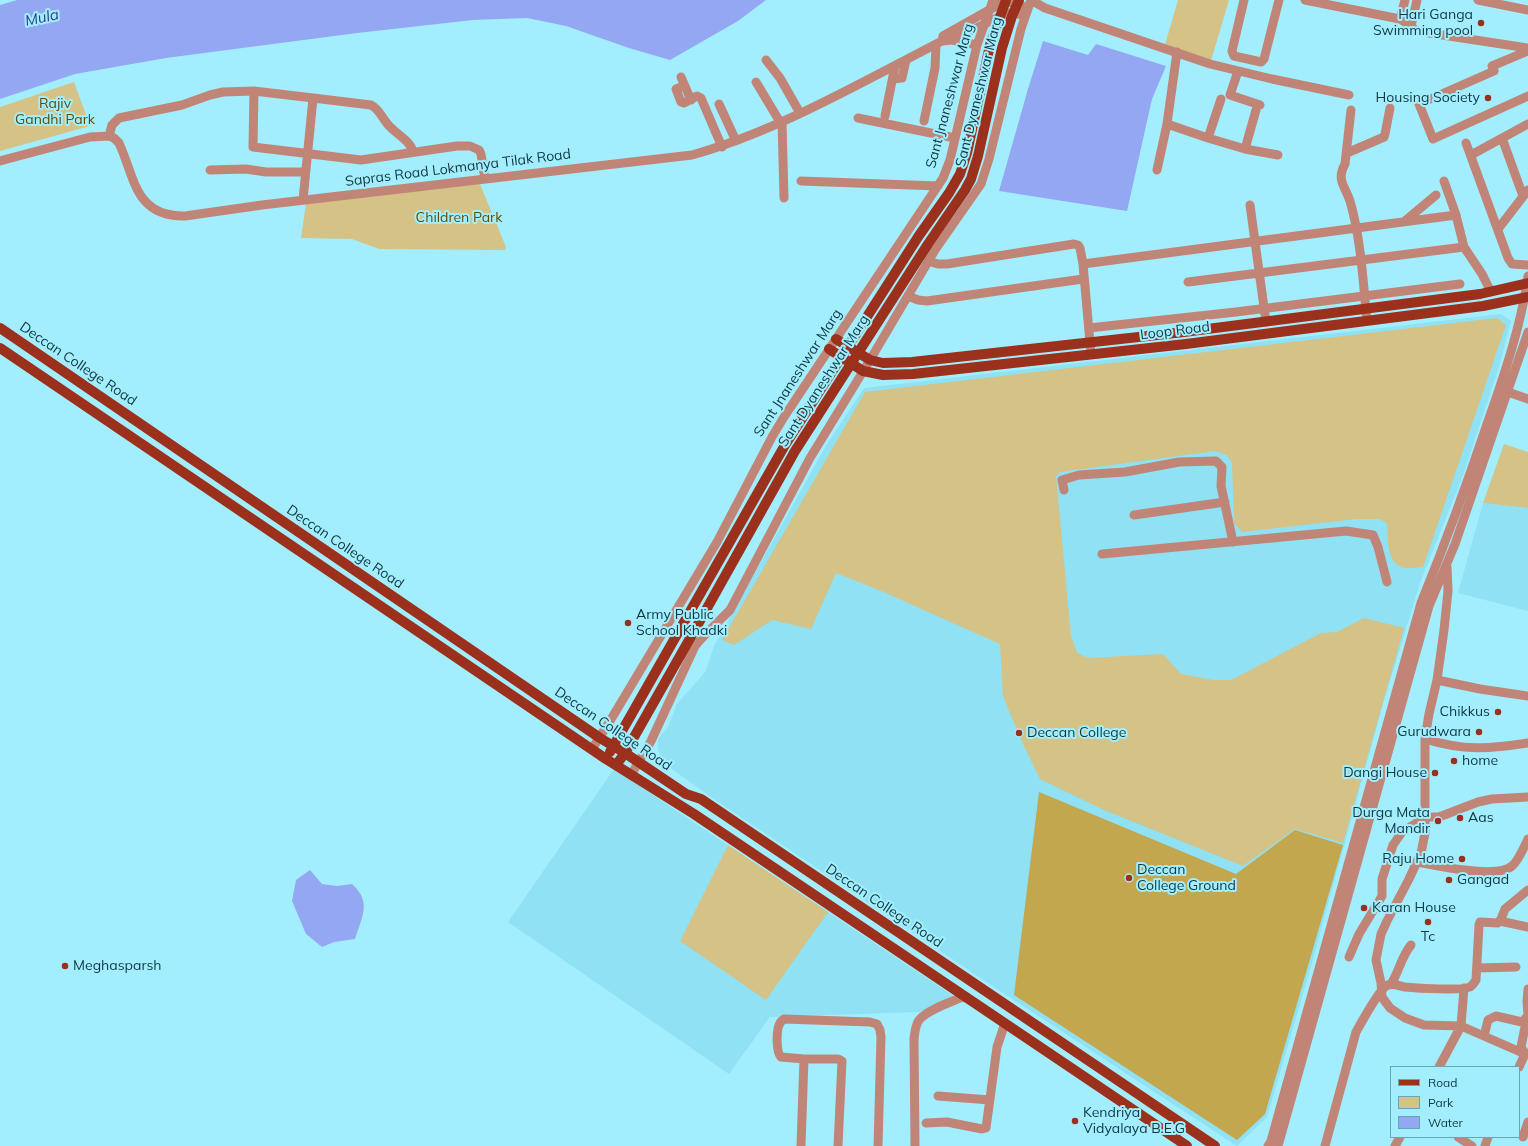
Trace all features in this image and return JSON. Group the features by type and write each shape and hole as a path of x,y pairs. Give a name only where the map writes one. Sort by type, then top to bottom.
{"main road":[{"name":"Sant Dyaneshwar Marg","path":"606,759 785,445 960,174 967,153 990,45 999,16 1006,1"},
{"name":"Sant Dyaneshwar Marg","path":"616,765 698,626 795,451 971,179 978,156 1002,48 1017,6"},
{"name":"Loop Road","path":"836,339 870,360 883,362 912,362 1266,322 1480,294 1528,280"},
{"name":"Loop Road","path":"829,349 863,371 883,375 913,374 1367,321 1482,306 1527,297"},
{"name":"Deccan College Road","path":"0,328 600,738 686,794 701,799 1215,1146"},
{"name":"Deccan College Road","path":"0,348 606,759 693,813 1187,1146"},
{"path":"698,626 706,633"}],"street":[{"name":"Sant Jnaneshwar Marg","path":"592,749 717,542 772,437 938,186 947,169 977,45 993,0"},
{"path":"1244,0 1232,51 1234,56 1261,62 1264,60 1279,0"},
{"path":"1305,0 1400,19 1416,31 1528,48"},
{"path":"1400,19 1405,0"},
{"path":"1411,26 1417,0"},
{"path":"1478,0 1528,10"},
{"name":"Sapras Road Lokmanya Tilak Road","path":"939,43 944,36 1006,1 1017,6 1028,8 1045,8 1210,64 1349,95"},
{"name":"Sapras Road Lokmanya Tilak Road","path":"109,136 114,138 119,143 139,194 151,207 167,215 185,216 302,200 692,155 736,141 781,122 939,43 952,40 984,25 1017,6"},
{"path":"632,775 651,741 695,646 730,610 810,458 928,261 974,196 985,173 1015,52 1028,8"},
{"path":"952,40 977,45"},
{"path":"924,121 939,43"},
{"path":"1528,51 1492,66 1494,71 1419,104 1433,139 1528,96"},
{"path":"1157,170 1168,124 1177,52"},
{"path":"766,60 780,78 800,113"},
{"path":"893,79 902,78 906,60"},
{"path":"885,116 895,66"},
{"path":"1238,71 1230,95 1258,108 1245,149"},
{"path":"680,77 684,86 676,89 681,102 684,103 697,96 701,98 722,146"},
{"path":"756,82 781,122 784,198"},
{"path":"254,91 253,147 361,160 457,146 475,147 480,150 485,179"},
{"path":"0,161 90,137 109,136 114,121 124,116 182,105 216,93 254,91 371,105 376,107 392,130 409,143 413,152"},
{"path":"302,200 313,98"},
{"path":"1208,138 1221,99"},
{"path":"719,104 736,141"},
{"path":"1346,153 1384,137 1386,134 1390,108"},
{"path":"1350,110 1345,164 1341,177 1350,200 1356,228 1367,321"},
{"path":"858,118 955,138"},
{"path":"1168,124 1245,149 1278,155"},
{"path":"1470,155 1528,124"},
{"path":"1498,230 1525,193 1502,138"},
{"path":"1466,143 1508,258 1512,264 1528,265"},
{"path":"210,170 246,169 266,172 305,172"},
{"path":"801,181 938,186"},
{"path":"1444,181 1456,215 1464,247 1482,274 1491,292"},
{"path":"1404,222 1436,195"},
{"path":"1250,205 1266,322"},
{"path":"1083,264 1456,215"},
{"path":"928,261 938,264 947,264 1074,244 1078,245 1083,264 1091,354"},
{"path":"1188,282 1360,262 1464,247"},
{"path":"908,296 918,300 927,301 1084,279"},
{"path":"1504,390 1527,297 1528,280"},
{"path":"1089,328 1460,284"},
{"path":"1268,1146 1271,1141 1421,603 1451,540 1504,390 1528,332"},
{"path":"1504,390 1528,398"},
{"path":"1064,490 1062,480 1079,475 1125,472 1178,462 1216,461 1222,467 1221,486 1233,542"},
{"path":"1134,515 1225,502"},
{"path":"1102,554 1346,531 1373,535 1378,547 1386,582"},
{"path":"1451,540 1447,563 1448,591 1437,680 1429,714 1426,739 1425,833 1421,853 1381,934 1376,960 1381,983 1382,997 1386,1005 1405,1018 1424,1025 1461,1026 1526,1053"},
{"path":"1278,1146 1429,606 1447,563"},
{"path":"1437,680 1480,689 1528,696"},
{"path":"1426,739 1460,748 1486,748 1528,743"},
{"path":"1349,957 1358,934 1382,896 1382,879 1393,845 1402,832 1426,817 1439,817 1478,802 1492,799 1528,797"},
{"path":"1417,862 1468,870 1492,871 1508,869 1514,865 1528,839"},
{"path":"1500,921 1505,909 1528,890"},
{"path":"1391,984 1405,987 1464,988 1474,984 1476,980 1480,922 1498,923 1500,921 1528,927"},
{"path":"1326,1146 1356,1032 1363,1018 1381,991 1386,986 1391,984 1399,970 1404,954 1411,945"},
{"path":"1477,968 1516,967"},
{"path":"1440,1066 1461,1026 1464,988"},
{"path":"1526,1053 1521,1047 1528,1016 1528,989"},
{"path":"915,1146 915,1028 925,1015 965,996"},
{"path":"1484,1036 1488,1020 1496,1016 1522,1022 1528,1016"},
{"path":"838,1146 842,1061 838,1059 781,1057 778,1054 778,1026 784,1019 870,1022 877,1024 881,1037 878,1146"},
{"path":"926,1123 947,1122 982,1130 986,1128 997,1048 1005,1023"},
{"path":"1520,1066 1526,1053"},
{"path":"801,1146 804,1059"},
{"path":"938,1096 990,1100"},
{"path":"1523,1137 1528,1122"},
{"path":"1460,1138 1472,1146"}],"shaded area":[{"name":"Deccan College","path":"1501,314 1511,321 1499,367 1464,473 1420,583 1383,704 1312,963 1267,1117 1237,1146 997,989 711,797 666,765 661,758 658,749 658,739 668,727 677,704 706,671 714,646 827,444 864,388"},
{"path":"1483,503 1528,508 1528,611 1458,593"},
{"path":"614,769 955,997 919,1012 770,1017 729,1074 508,922"},
{"path":"1039,792 1236,874 1295,830 1343,845 1265,1114 1237,1140 1014,995"}],"green space":[{"path":"1178,0 1229,0 1210,64 1164,48"},
{"name":"Rajiv Gandhi Park","path":"74,82 90,126 0,151 0,107"},
{"name":"Children Park","path":"480,184 506,247 505,250 379,249 352,239 301,238 306,203"},
{"path":"1497,318 1506,325 1423,567 1404,568 1394,561 1389,549 1387,523 1379,519 1356,519 1242,532 1234,523 1232,463 1227,455 1215,451 1060,472 1056,476 1071,636 1077,653 1088,658 1163,654 1181,674 1213,680 1231,680 1321,633 1337,632 1364,618 1404,628 1343,843 1295,829 1243,866 1104,810 1040,779 1023,744 1003,696 1000,644 879,590 836,573 811,629 772,620 734,645 722,640 865,392"},
{"path":"1504,444 1528,452 1528,508 1483,503"},
{"path":"728,845 828,912 766,1000 680,941"}],"water":[{"name":"Mula","path":"17,0 766,0 738,21 670,60 629,48 566,26 527,18 473,20 357,33 166,58 75,74 0,99 0,5"},
{"path":"1043,41 1088,55 1096,44 1166,66 1152,99 1127,211 999,191"},
{"path":"310,870 322,884 337,886 352,884 362,897 364,910 355,939 334,942 322,947 306,934 292,901 296,880"}],"place":[{"name":"Hari Ganga Swimming pool","path":"1481,23"},
{"name":"Housing Society","path":"1488,98"},
{"name":"Army Public School Khadki","path":"628,623"},
{"name":"Chikkus","path":"1498,712"},
{"name":"Gurudwara","path":"1479,732"},
{"name":"Deccan College","path":"1019,733"},
{"name":"home","path":"1454,761"},
{"name":"Dangi House","path":"1435,773"},
{"name":"Aas","path":"1460,818"},
{"name":"Durga Mata Mandir","path":"1438,821"},
{"name":"Raju Home","path":"1462,859"},
{"name":"Deccan College Ground","path":"1129,878"},
{"name":"Gangad","path":"1449,880"},
{"name":"Karan House","path":"1364,908"},
{"name":"Tc","path":"1428,922"},
{"name":"Meghasparsh","path":"65,966"},
{"name":"Kendriya Vidyalaya B.E.G","path":"1075,1121"}]}
